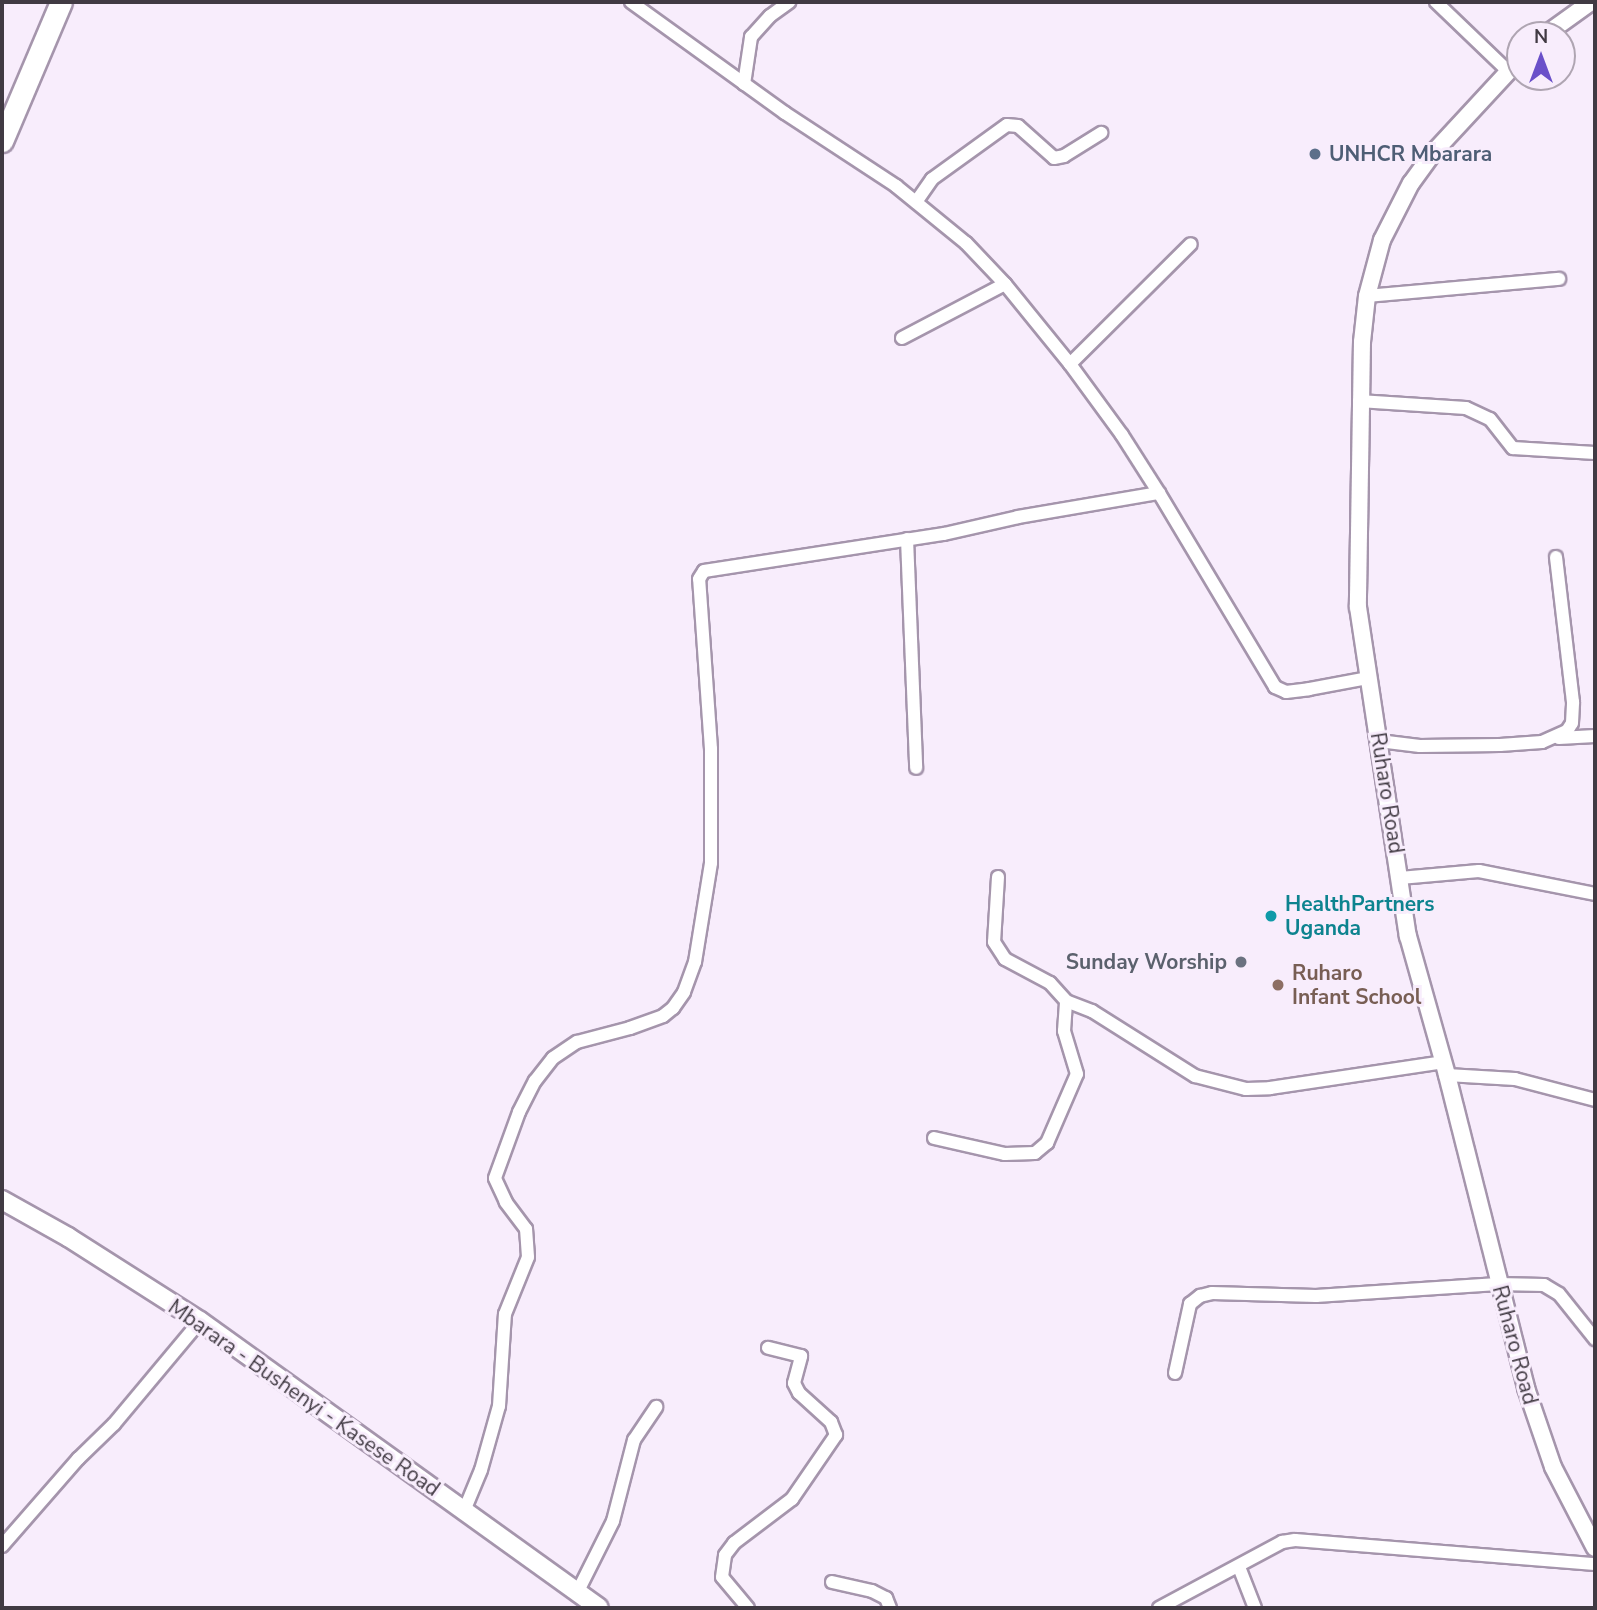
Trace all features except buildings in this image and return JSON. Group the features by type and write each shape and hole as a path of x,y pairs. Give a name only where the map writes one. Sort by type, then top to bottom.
{"highway":[{"path":"2,120 50,2"},
{"path":"2,141 61,2"}],"main road":[{"name":"Mbarara - Bushenyi - Kasese Road","path":"2,1200 68,1237 200,1321 599,1608"}],"street":[{"path":"631,2 744,84 916,202 967,243 1005,284 1070,364 1128,444 1275,687 1286,692 1310,690 1368,678"},
{"path":"744,84 751,37 770,16 789,2"},
{"path":"1436,2 1506,69"},
{"path":"1565,21 1591,2"},
{"name":"Ruharo Road","path":"1506,73 1441,144 1412,183 1382,240 1367,296 1359,401 1358,607 1408,936 1446,1068 1498,1284 1544,1444 1595,1548"},
{"path":"916,202 932,179 1007,125 1018,126 1054,158 1064,156 1101,133"},
{"path":"1070,364 1191,244"},
{"path":"1367,296 1559,279"},
{"path":"902,338 1005,284"},
{"path":"1359,401 1466,408 1490,419 1513,447 1595,453"},
{"path":"464,1511 481,1470 499,1406 505,1314 528,1257 526,1229 506,1202 495,1178 519,1112 535,1081 553,1058 577,1042 630,1028 663,1016 673,1008 684,992 695,962 711,863 711,749 700,576 710,567 907,539 1159,493"},
{"path":"907,539 916,768"},
{"path":"1555,739 1572,723 1573,702 1556,556"},
{"path":"1379,741 1420,746 1500,745 1595,736"},
{"path":"1399,878 1479,871 1595,894"},
{"path":"998,877 995,942 1004,959 1050,983 1066,1001 1092,1011 1195,1076 1246,1089 1446,1068 1515,1079 1595,1100"},
{"path":"934,1138 1005,1154 1035,1153 1047,1143 1077,1074 1076,1062 1063,1031 1066,1001"},
{"path":"1175,1373 1190,1304 1200,1296 1229,1292 1316,1296 1532,1284 1552,1288 1595,1339"},
{"path":"2,1546 78,1459 114,1424 200,1321"},
{"path":"748,1608 722,1577 725,1555 734,1543 792,1499 812,1474 836,1435 831,1422 799,1393 794,1383 801,1356 768,1348"},
{"path":"577,1593 612,1521 634,1440 656,1407"},
{"path":"1159,1608 1282,1542 1296,1540 1595,1564"},
{"path":"1239,1567 1255,1608"},
{"path":"832,1582 872,1591 886,1598 890,1608"}],"place":[{"name":"UNHCR Mbarara","path":"1315,154"},
{"name":"HealthPartners Uganda","path":"1271,916"},
{"name":"Sunday Worship","path":"1241,962"},
{"name":"Ruharo Infant School","path":"1278,985"}]}
